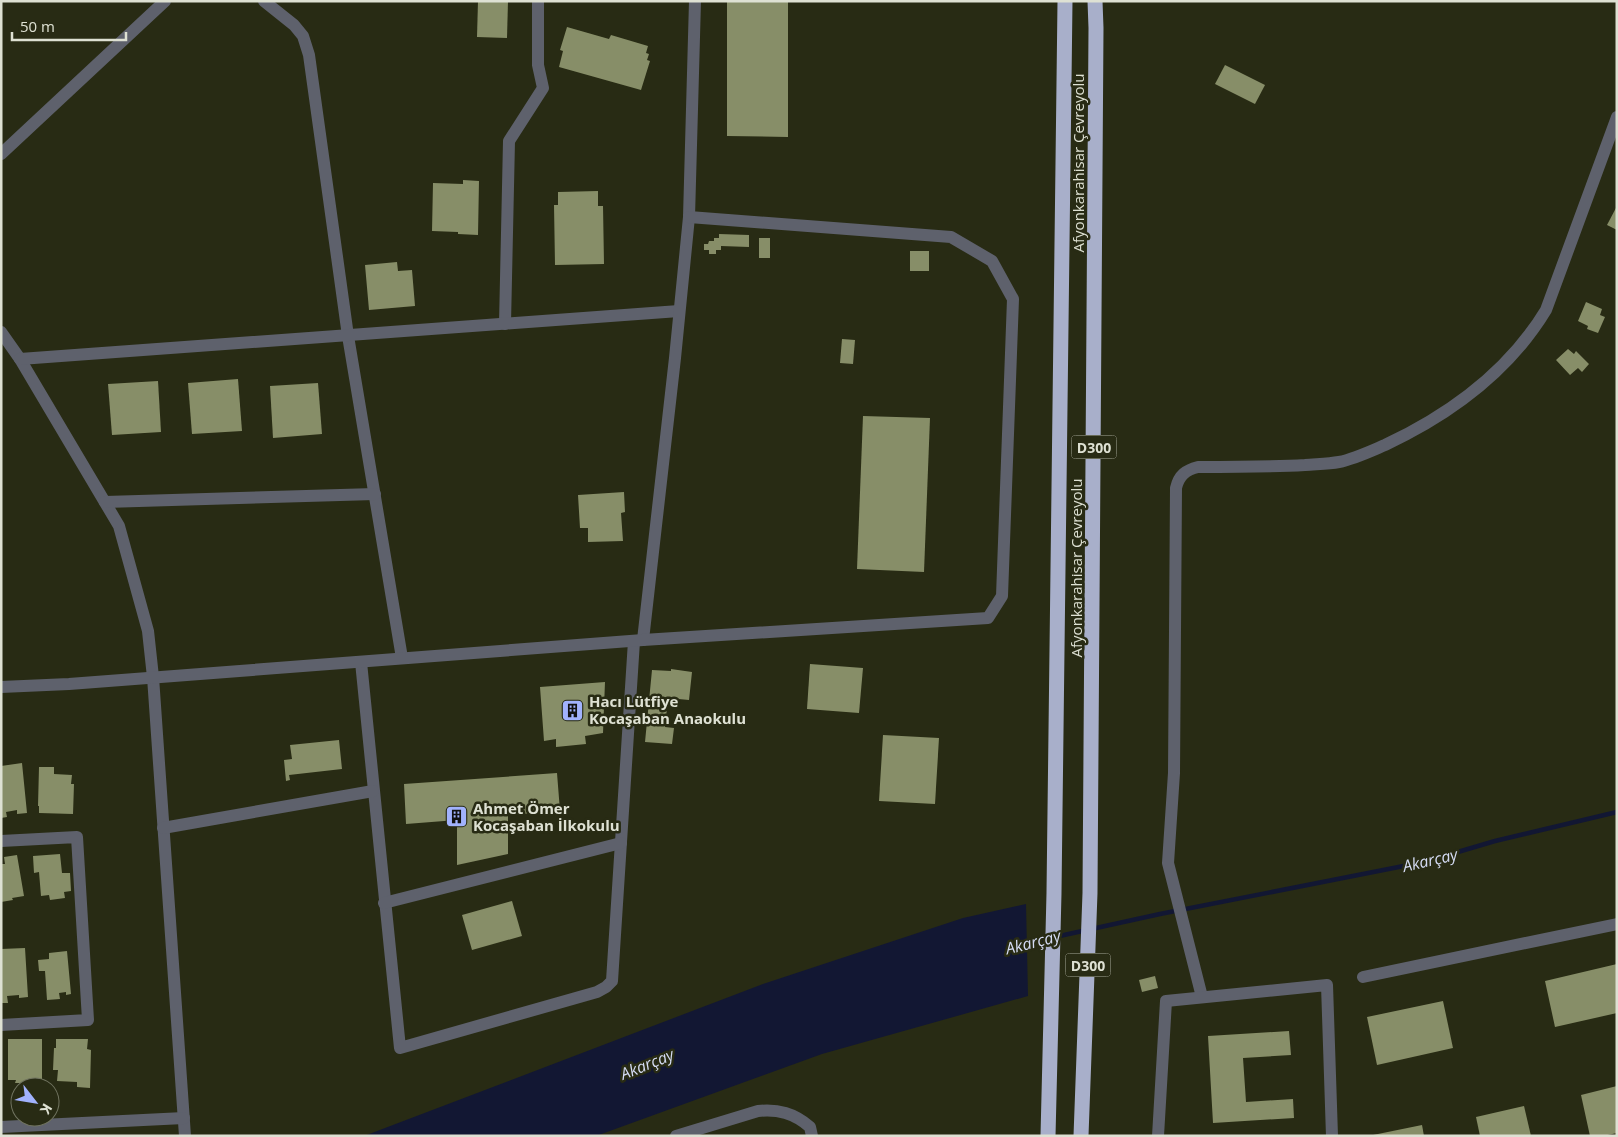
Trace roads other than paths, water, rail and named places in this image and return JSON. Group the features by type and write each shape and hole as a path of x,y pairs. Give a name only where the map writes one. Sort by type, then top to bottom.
{"highway":[{"name":"Afyonkarahisar Çevreyolu","path":"1048,1136 1054,893 1065,1"},
{"name":"Afyonkarahisar Çevreyolu","path":"1081,1136 1090,893 1095,1"}],"street":[{"path":"1,154 165,1"},
{"path":"264,1 294,25 303,36 309,55 348,336 402,658"},
{"path":"505,324 509,141 543,88 538,65 538,1"},
{"path":"361,662 400,1048 597,992 606,987 612,981 613,974 639,640 680,311 689,217 695,1"},
{"path":"1202,997 1168,863 1174,773 1176,498 1178,481 1189,470 1198,467 1285,466 1339,462 1402,437 1459,402 1480,386 1514,354 1533,332 1546,310 1617,117"},
{"path":"1,687 152,678 639,640 988,618 1002,596 1013,299 992,261 951,237 689,217"},
{"path":"20,360 680,311"},
{"path":"1,332 20,360 119,526 148,631 185,1136"},
{"path":"105,502 375,494"},
{"path":"163,828 373,791"},
{"path":"1,840 77,837 88,1020 1,1026"},
{"path":"384,903 622,843"},
{"path":"1363,978 1617,924"},
{"path":"1158,1136 1166,1000 1327,985 1332,1136"},
{"path":"676,1136 758,1111 768,1110 778,1110 795,1116 810,1127 812,1136"},
{"path":"1,1127 184,1118"}],"water":[{"path":"1026,904 1028,996 822,1054 596,1136 364,1136 763,984 963,918"}],"waterway":[{"name":"Akarçay","path":"1023,944 1160,914 1424,862 1495,841 1617,812"}],"place":[{"name":"Hacı Lütfiye Kocaşaban Anaokulu","path":"573,710"},
{"name":"Ahmet Ömer Kocaşaban İlkokulu","path":"457,817"}]}
